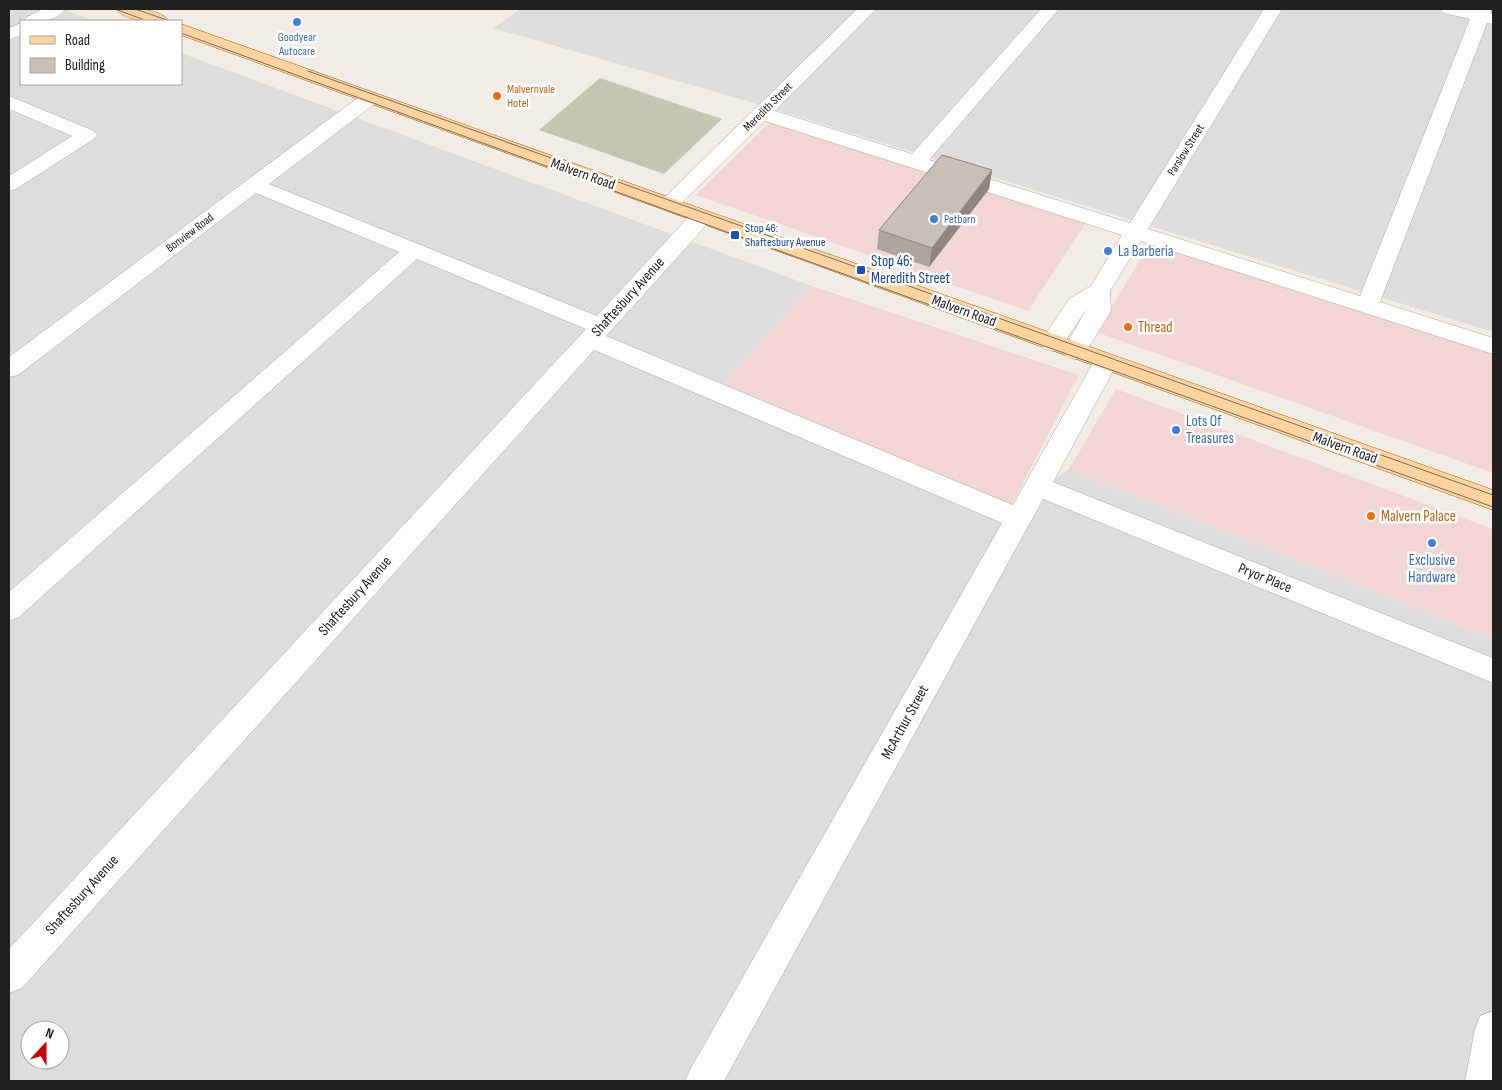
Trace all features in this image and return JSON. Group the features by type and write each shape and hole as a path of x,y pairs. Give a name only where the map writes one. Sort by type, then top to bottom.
{"main road":[{"path":"125,9 157,20"},
{"name":"Malvern Road","path":"182,29 1493,500"}],"street":[{"path":"36,20 56,9"},
{"name":"Meredith Street","path":"668,205 867,9"},
{"path":"916,162 1050,9"},
{"name":"Parslow Street","path":"1052,343 1077,304 1099,291 1273,9"},
{"path":"1367,306 1485,15 1448,9"},
{"path":"9,35 20,29"},
{"name":"Bonview Road","path":"9,369 370,98"},
{"path":"9,102 87,134 9,185"},
{"path":"762,113 1493,346"},
{"path":"254,185 415,249 596,333 1018,518"},
{"name":"Shaftesbury Avenue","path":"9,975 701,217"},
{"path":"9,609 415,249"},
{"name":"Parslow Street","path":"1075,351 1099,311 1099,291"},
{"name":"McArthur Street","path":"704,1081 1106,362"},
{"name":"Pryor Place","path":"1037,486 1493,671"},
{"path":"1484,1081 1493,1029"}],"shaded area":[{"path":"9,9 62,9 92,20 20,20 20,85 182,85 182,53 812,286 715,393 1007,512 1069,469 1493,639 1493,1081 9,1081"},
{"path":"521,9 1493,9 1493,332 744,100 493,28"},
{"path":"600,78 722,119 664,174 539,130"},
{"path":"770,122 1086,223 1028,311 696,195"},
{"path":"1152,241 1493,350 1493,473 1096,332"},
{"path":"812,286 1079,375 1008,512 715,393"},
{"path":"1116,389 1493,529 1493,639 1069,469"}],"building":[{"name":"Petbarn","path":"942,155 992,170 932,248 879,230"}],"tram line":[{"path":"115,9 142,19"},
{"path":"135,9 167,20"},
{"path":"182,33 735,235 1493,507"},
{"path":"308,71 1493,495"}],"place":[{"name":"Goodyear Autocare","path":"297,22"},
{"name":"Malvernvale Hotel","path":"497,96"},
{"name":"Petbarn","path":"934,219"},
{"name":"Stop 46: Shaftesbury Avenue","path":"735,235"},
{"name":"La Barberia","path":"1108,251"},
{"name":"Stop 46: Meredith Street","path":"861,270"},
{"name":"Thread","path":"1128,327"},
{"name":"Lots Of Treasures","path":"1176,430"},
{"name":"Malvern Palace","path":"1371,516"},
{"name":"Exclusive Hardware","path":"1432,543"}]}
